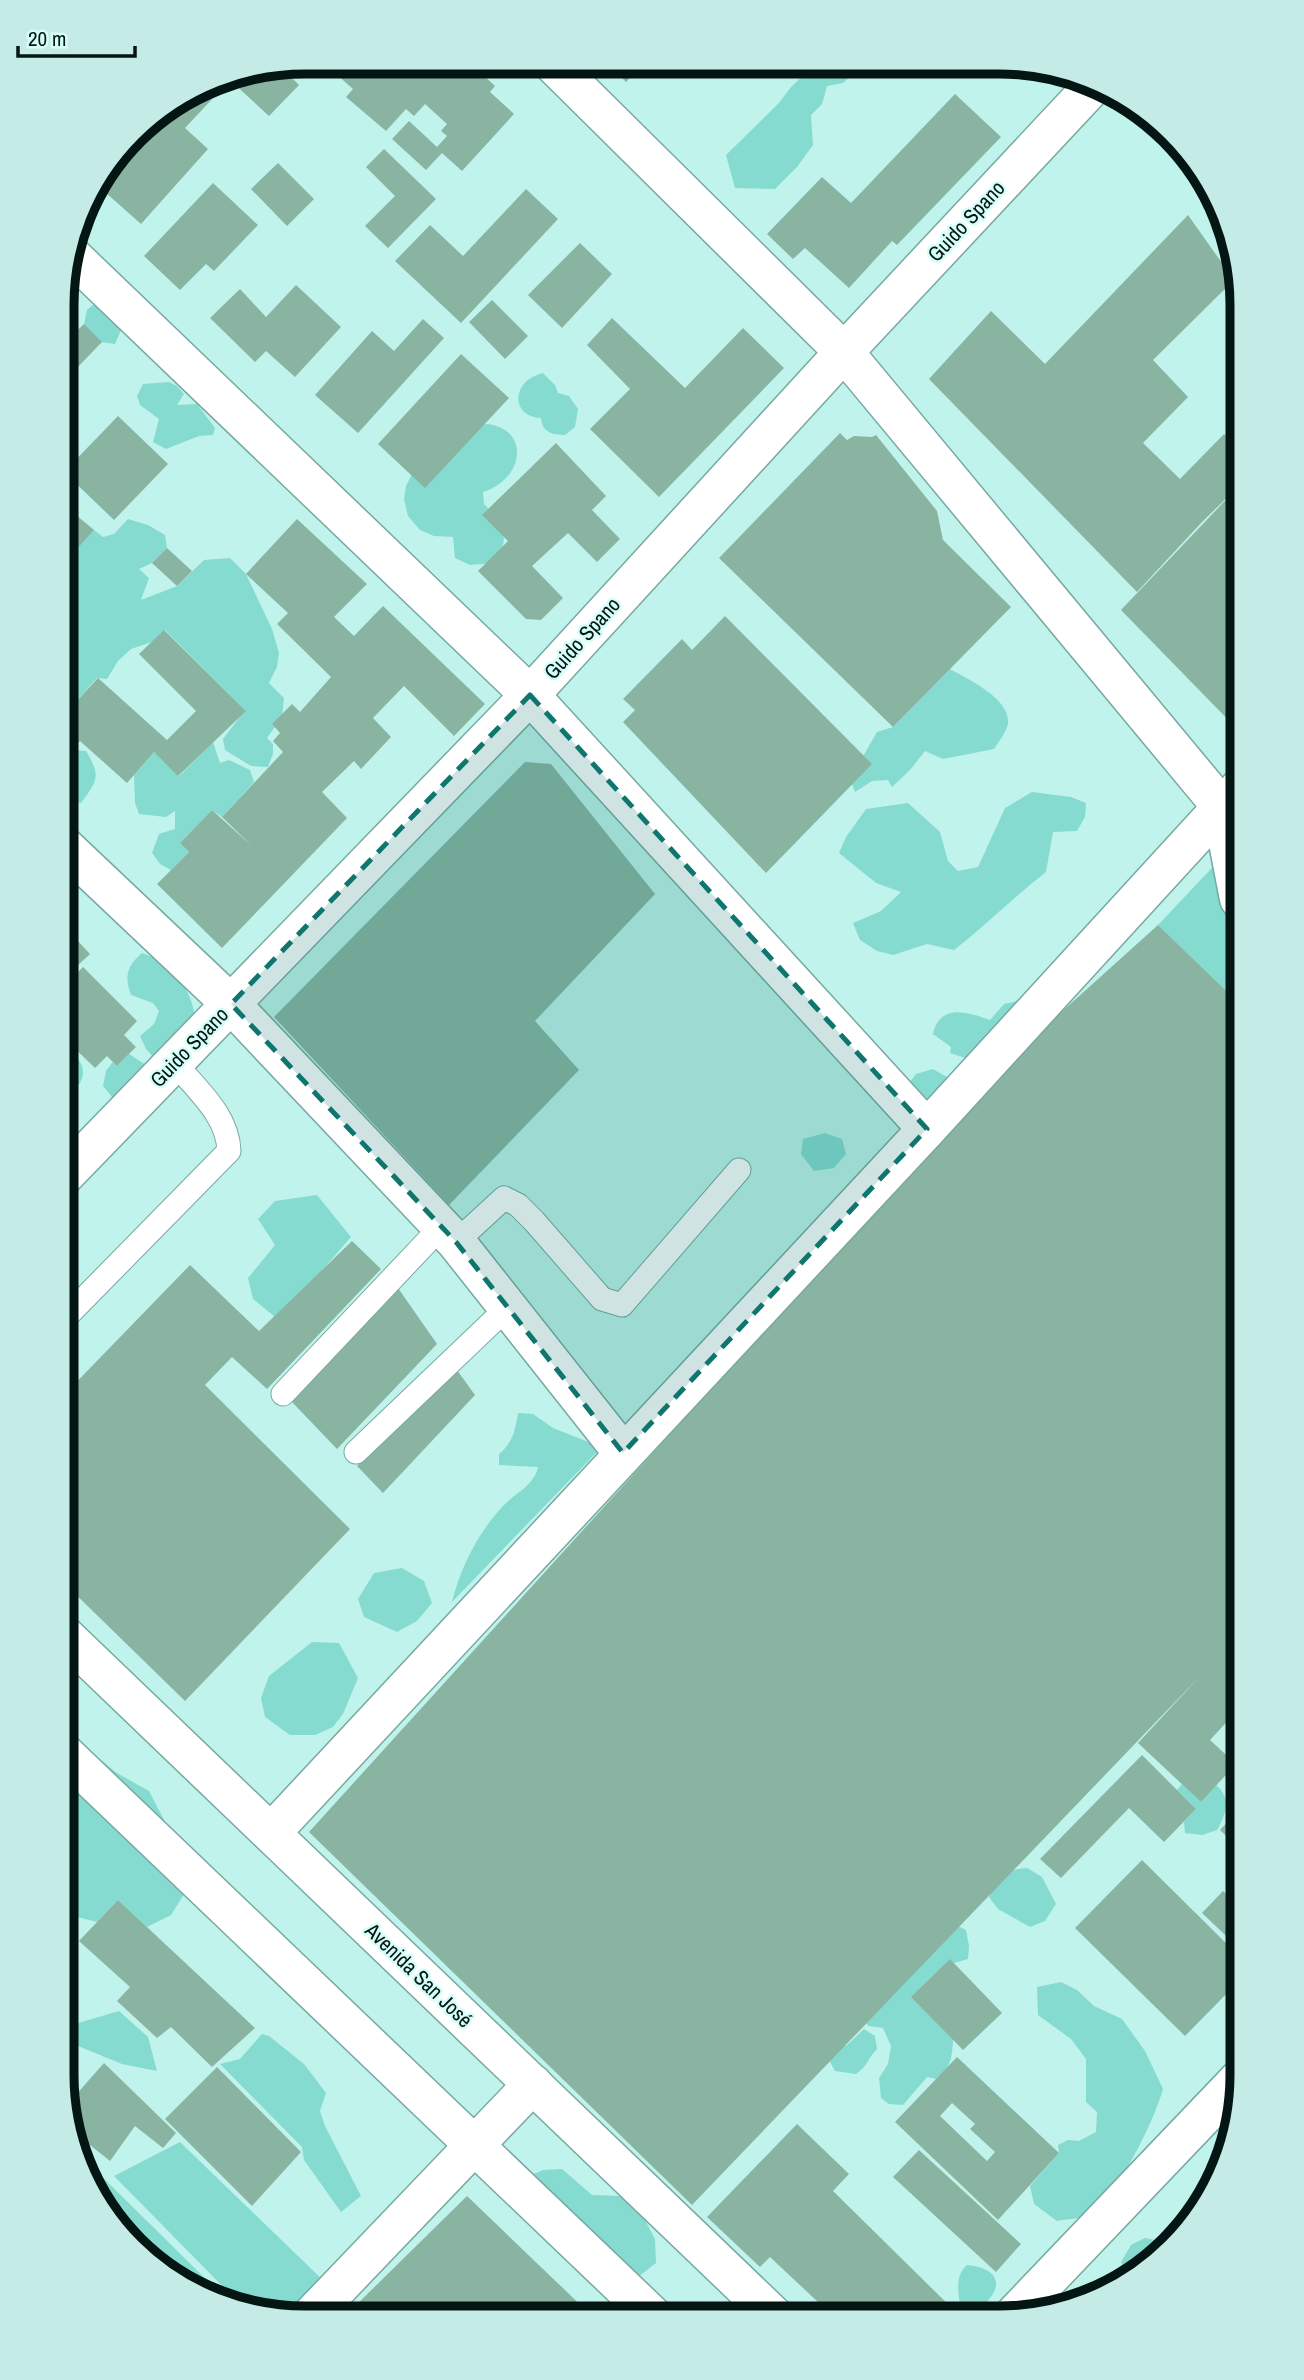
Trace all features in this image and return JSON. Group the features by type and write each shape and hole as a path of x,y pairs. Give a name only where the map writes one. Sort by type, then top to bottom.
{"street":[{"path":"563,74 844,352 1230,793"},
{"name":"Guido Spano","path":"74,1166 530,695 844,352 1088,92"},
{"path":"78,261 530,695 927,1129"},
{"path":"271,1833 927,1129 1230,797"},
{"path":"74,855 231,1004 448,1234 623,1453"},
{"name":"Avenida San José","path":"74,1644 764,2306"},
{"path":"74,1763 642,2306"},
{"path":"321,2306 533,2084"},
{"path":"1023,2305 1230,2089"}],"lane":[{"path":"74,1309 229,1151 229,1136 221,1118 174,1062"},
{"path":"283,1394 448,1234 504,1198 518,1205 534,1221 602,1299 622,1305 739,1170"},
{"path":"356,1452 508,1307"}],"highlighted area":[{"path":"530,695 927,1129 623,1453 456,1242 231,1004"}],"shaded area":[{"path":"805,74 853,74 843,83 827,86 822,104 811,115 813,145 797,167 775,189 735,188 726,155 778,104"},
{"path":"100,299 123,325 115,344 93,341 84,324 87,310"},
{"path":"543,373 555,385 558,393 569,396 578,409 575,427 565,435 548,432 543,427 541,418 524,412 520,405 518,398 525,383"},
{"path":"169,382 184,394 177,405 197,404 215,428 213,435 199,436 166,449 153,442 159,419 140,405 137,396 143,384"},
{"path":"487,424 501,428 511,435 517,455 514,467 507,477 497,486 483,492 484,504 503,532 500,554 494,563 470,565 455,558 453,537 434,536 420,530 408,516 404,499 406,486 413,472 476,426"},
{"path":"128,519 148,525 165,535 167,548 152,563 139,569 149,578 141,600 177,586 204,560 230,558 246,574 272,629 279,653 277,667 269,683 284,698 282,717 267,738 273,744 273,754 268,767 251,766 225,750 223,739 245,710 165,630 152,642 131,649 118,661 107,679 97,678 74,704 74,552 94,530 103,537 114,534"},
{"path":"950,669 977,684 1003,706 1008,724 994,749 943,759 925,751 892,787 888,780 872,781 855,792 850,779 877,732 893,727"},
{"path":"213,742 220,763 229,760 250,770 254,782 222,817 212,810 180,843 189,852 171,870 160,864 152,853 159,834 175,829 175,811 166,817 139,814 135,803 134,775 154,752 179,776"},
{"path":"74,750 86,751 94,766 96,778 81,803 74,802"},
{"path":"1032,792 1071,797 1086,803 1085,817 1077,831 1053,832 1046,872 954,950 927,944 893,955 877,951 860,940 853,923 881,911 901,892 876,883 839,853 846,837 866,809 908,803 940,832 948,861 958,871 978,867 1005,808"},
{"path":"1230,849 1230,994 1158,925"},
{"path":"142,953 162,963 178,978 190,997 195,1018 155,1059 140,1036 154,1024 159,1011 153,1003 131,995 128,982 130,967"},
{"path":"1023,1000 980,1063 950,1053 951,1047 933,1034 937,1024 948,1014 973,1014 990,1020 1004,1004"},
{"path":"129,1054 146,1065 136,1092 112,1097 103,1086 106,1071 113,1062 117,1066"},
{"path":"74,1055 82,1065 83,1072 74,1089"},
{"path":"933,1069 952,1080 945,1131 906,1087 916,1074"},
{"path":"825,1133 842,1139 846,1154 834,1168 814,1171 801,1154 803,1139"},
{"path":"317,1195 351,1237 313,1281 275,1317 253,1299 248,1278 275,1245 258,1219 275,1201"},
{"path":"518,1413 533,1414 553,1428 591,1443 623,1425 452,1602 460,1576 478,1539 494,1516 529,1484 536,1474 538,1467 499,1465 499,1454 513,1436"},
{"path":"402,1568 424,1581 432,1603 417,1621 397,1632 364,1617 358,1599 374,1573"},
{"path":"312,1642 339,1643 358,1678 343,1714 333,1727 315,1735 290,1735 265,1717 261,1698 269,1676"},
{"path":"74,1745 88,1750 117,1773 149,1791 177,1845 186,1891 171,1915 147,1927 118,1900 97,1922 74,1918"},
{"path":"1182,1784 1201,1802 1216,1785 1221,1790 1226,1807 1217,1830 1202,1835 1185,1833 1184,1822 1196,1809 1177,1790"},
{"path":"1027,1868 1042,1877 1056,1904 1045,1921 1030,1927 998,1909 989,1897 1002,1875 1012,1870"},
{"path":"948,1921 966,1930 969,1946 968,1959 954,1963 950,1960 953,2031 951,2058 943,2073 936,2079 927,2077 903,2105 889,2104 881,2098 879,2078 888,2064 891,2046 883,2028 869,2026 859,2017"},
{"path":"1061,1982 1077,1990 1094,2006 1122,2019 1145,2051 1163,2089 1134,2157 1112,2191 1089,2214 1057,2221 1034,2204 1030,2186 1059,2153 1058,2145 1068,2140 1079,2141 1096,2132 1097,2112 1086,2102 1086,2059 1071,2039 1038,2015 1037,1987"},
{"path":"119,2011 148,2037 157,2071 122,2064 74,2044 74,2024"},
{"path":"864,2029 875,2036 877,2049 856,2074 835,2071 828,2058 836,2044 846,2046"},
{"path":"262,2034 269,2036 304,2064 326,2093 320,2111 325,2126 361,2196 341,2212 304,2160 302,2147 220,2064 240,2059"},
{"path":"180,2142 327,2284 308,2306 275,2305 230,2294 114,2176"},
{"path":"94,2168 216,2289 164,2259 141,2239 112,2204"},
{"path":"562,2169 592,2195 620,2196 644,2218 655,2239 656,2263 629,2284 529,2176 543,2170"},
{"path":"1145,2238 1160,2242 1124,2269 1121,2262 1131,2245"},
{"path":"967,2265 987,2270 993,2275 996,2288 982,2306 961,2306 958,2283 962,2270"}],"building":[{"path":"288,74 299,85 269,116 235,85"},
{"path":"336,74 482,74 495,86 490,92 514,114 462,171 442,153 426,170 392,139 409,121 437,147 447,136 441,131 447,124 425,104 414,116 406,109 386,131 346,97 353,89"},
{"path":"618,74 634,74 626,82"},
{"path":"221,90 185,128 208,149 141,224 104,191 112,176 131,152 164,121 203,97"},
{"path":"955,94 1001,137 897,245 892,241 849,288 805,248 793,259 767,234 822,177 851,203"},
{"path":"384,149 436,199 388,248 365,226 395,196 366,167"},
{"path":"278,163 314,199 287,226 251,189"},
{"path":"213,183 258,225 214,271 206,264 180,290 144,256"},
{"path":"526,189 558,219 461,323 395,261 430,225 463,256"},
{"path":"1188,215 1228,272 1229,285 1153,360 1188,397 1143,443 1180,479 1224,434 1230,440 1230,495 1137,592 929,379 991,311 1045,364"},
{"path":"580,243 612,274 562,328 528,295"},
{"path":"296,285 341,327 295,377 266,351 255,362 210,318 240,289 266,317"},
{"path":"492,300 528,336 505,359 469,322"},
{"path":"612,318 685,388 743,328 784,368 659,497 590,429 630,389 587,345"},
{"path":"423,319 444,338 358,433 315,395 372,331 394,351"},
{"path":"84,324 102,342 75,370 74,369 74,334"},
{"path":"461,354 509,398 425,488 378,444"},
{"path":"118,416 168,464 114,520 74,482 74,462"},
{"path":"840,433 847,440 854,436 876,435 937,511 943,540 1011,607 893,727 719,558"},
{"path":"556,443 606,496 592,510 620,539 597,562 568,533 532,566 563,598 541,620 526,619 478,571 508,541 482,515"},
{"path":"1230,496 1230,722 1121,610"},
{"path":"74,513 94,530 74,552"},
{"path":"297,519 367,584 334,617 354,636 383,606 485,704 454,736 404,686 373,718 391,737 361,769 354,761 322,792 347,818 222,948 157,884 189,852 180,843 212,810 252,846 222,817 283,752 273,741 280,733 272,724 292,704 300,712 331,677 277,624 288,613 246,574"},
{"path":"167,548 192,571 177,586 152,563"},
{"path":"725,616 872,764 766,873 623,722 635,710 623,699 682,639 692,650"},
{"path":"164,630 246,711 178,776 154,752 127,783 80,741 74,748 74,704 98,678 167,740 196,711 139,654"},
{"path":"525,762 551,764 655,894 535,1021 579,1070 449,1205 274,1017"},
{"path":"1158,925 1230,994 1230,1718 1210,1740 1230,1758 1230,1771 1201,1802 1138,1743 1202,1674 692,2205 309,1832 945,1131 1037,1034"},
{"path":"74,937 90,954 74,969"},
{"path":"83,967 137,1021 124,1035 136,1047 117,1066 107,1056 95,1068 74,1048 74,976"},
{"path":"352,1241 381,1269 267,1389 232,1357 205,1385 350,1529 185,1701 74,1593 74,1385 190,1265 259,1331"},
{"path":"398,1288 437,1344 337,1449 292,1402"},
{"path":"454,1366 475,1395 383,1493 357,1466"},
{"path":"1142,1755 1196,1809 1164,1842 1129,1808 1061,1878 1040,1859"},
{"path":"1230,1819 1230,1840 1220,1830"},
{"path":"1142,1860 1230,1947 1230,1990 1185,2036 1075,1928"},
{"path":"1223,1891 1230,1898 1230,1940 1202,1913"},
{"path":"118,1900 255,2028 212,2067 171,2027 157,2038 117,2001 130,1987 79,1941"},
{"path":"950,1959 1002,2013 963,2050 911,1997"},
{"path":"957,2057 1059,2153 998,2220 895,2122","holes":["952,2103 975,2124 970,2129 995,2152 987,2161 940,2116"]},
{"path":"104,2063 176,2133 163,2148 135,2126 110,2161 83,2140 75,2096"},
{"path":"217,2067 301,2152 252,2206 165,2119"},
{"path":"797,2124 849,2174 833,2191 950,2306 822,2306 770,2257 760,2267 707,2217"},
{"path":"919,2150 1021,2244 996,2272 893,2177"},
{"path":"467,2196 582,2306 355,2306"}]}
